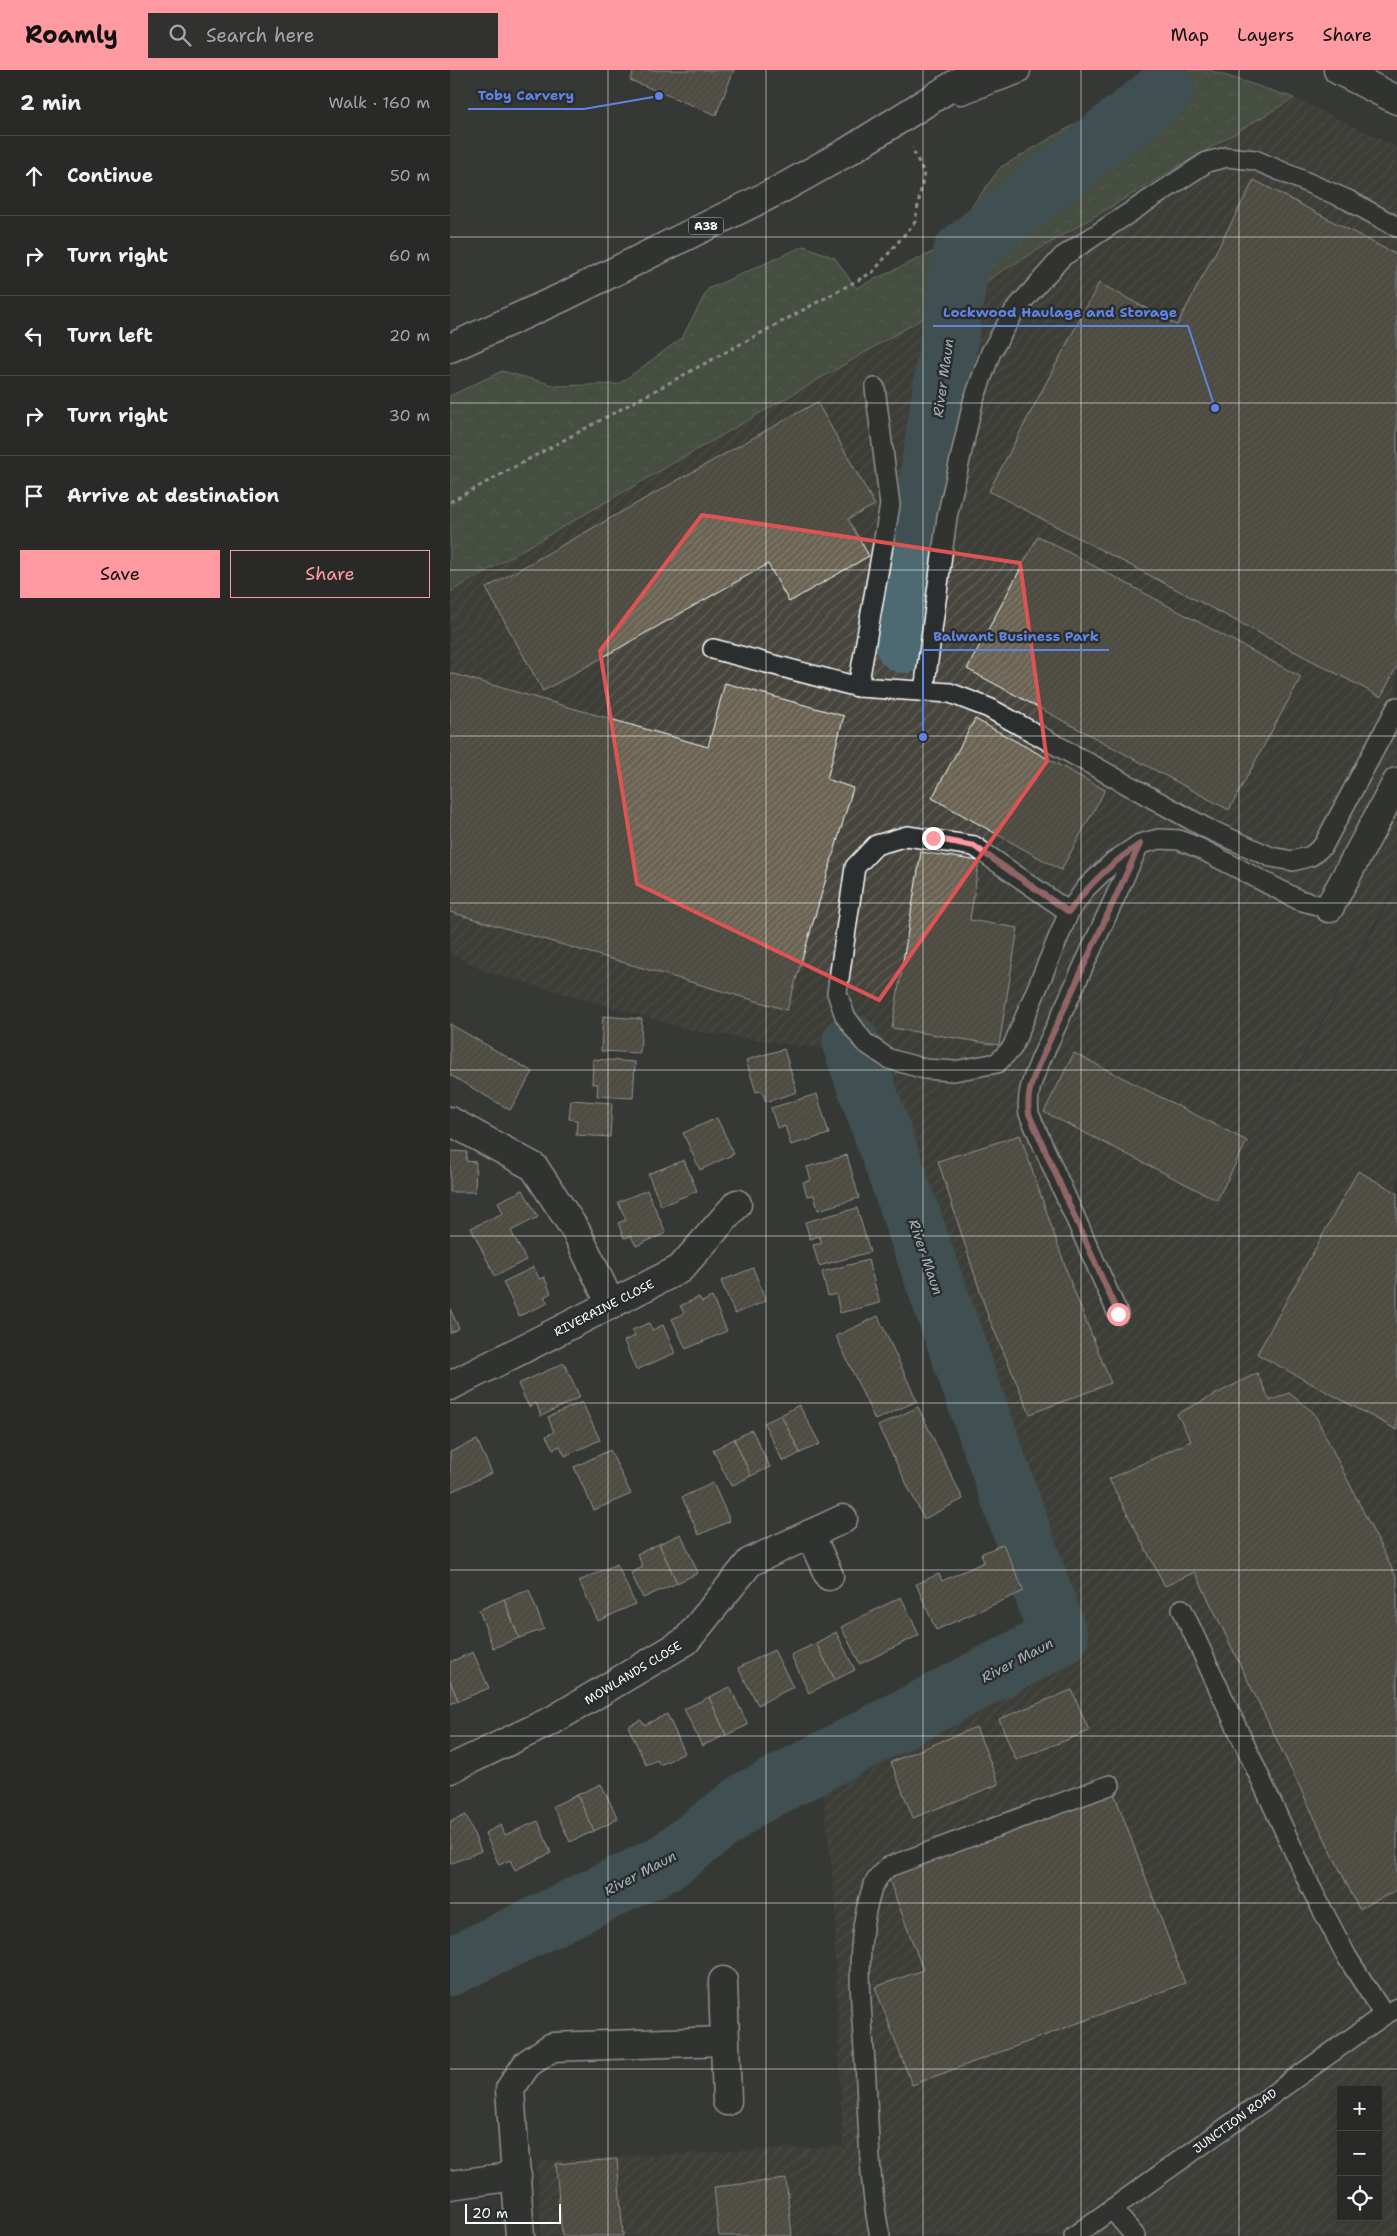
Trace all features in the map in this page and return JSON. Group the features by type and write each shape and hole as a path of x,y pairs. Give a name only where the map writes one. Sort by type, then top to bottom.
{"main road":[{"path":"927,103 938,70"},
{"name":"A38","path":"927,103 960,70"},
{"path":"927,103 978,70"},
{"name":"A38","path":"450,348 563,297 779,190 927,103 1016,70"},
{"path":"1338,70 1397,100"},
{"path":"1329,908 1397,782"},
{"path":"450,1121 534,1166 576,1231 611,1305"},
{"name":"RIVERAINE CLOSE","path":"450,1386 680,1268 737,1204"},
{"name":"MOWLANDS CLOSE","path":"450,1769 553,1720 686,1641 750,1562 844,1518"},
{"path":"810,1534 829,1576"},
{"path":"724,1981 724,2042 727,2101"},
{"path":"520,2236 510,2089 527,2064 552,2047 724,2042"},
{"path":"450,2185 517,2176"}],"lane":[{"path":"924,691 947,517 973,402 991,352 1015,310 1062,257 1207,162 1227,157 1255,160 1348,200 1397,227"},
{"path":"858,687 890,505 875,388"},
{"path":"713,648 858,687 950,693 989,708 1206,828 1271,858 1294,860 1311,856 1323,846 1397,707"},
{"path":"1069,912 974,846 933,838 907,836 876,845 855,867 837,993 845,1016 864,1042 889,1059 925,1069 954,1071 997,1063 1012,1048 1069,912 1086,888 1113,862 1140,844 1159,838 1179,840 1199,848 1299,900 1329,908"},
{"path":"1118,1314 1029,1114 1027,1101 1029,1087 1041,1059 1140,844"},
{"path":"1182,1609 1311,1888 1347,1957 1391,2012"},
{"path":"880,2236 871,2168 860,1969 863,1929 871,1891 879,1875 888,1867 1110,1785"},
{"name":"JUNCTION ROAD","path":"1074,2236 1391,2012"},
{"path":"1112,2209 1134,2236"}],"path":[{"path":"450,502 873,272 915,222 924,173 899,120"}],"highlighted area":[{"path":"702,515 1020,563 1047,761 879,1000 637,884 600,651"}],"shaded area":[{"path":"1294,98 1397,147 1397,882 1152,1333 1397,887 1397,2236 541,2236 537,2161 843,2146 835,1953 836,1909 821,1772 1087,1636 1043,1535 846,1052 699,1032 487,972 450,953 450,592 859,356"}],"green space":[{"path":"1191,70 1209,70 1294,98 859,356 450,592 450,396 502,371 557,386 619,384 682,338 708,289 804,246 835,258 856,288 941,248 1001,167 1160,75"}],"building":[{"path":"634,70 734,70 716,115 630,80"},
{"path":"1254,180 1397,255 1397,666 1381,697 989,491 1099,283 1177,325"},
{"path":"817,402 875,505 848,519 869,556 789,602 768,564 543,691 486,588"},
{"path":"1038,536 1301,677 1229,810 967,669"},
{"path":"450,673 708,747 725,683 844,716 827,779 853,788 787,1010 450,912"},
{"path":"975,719 1105,790 1061,870 932,798"},
{"path":"921,852 979,861 970,920 1018,928 999,1045 892,1028"},
{"path":"603,1016 642,1019 640,1053 601,1051"},
{"path":"450,1024 533,1072 510,1110 450,1075"},
{"path":"784,1049 797,1092 766,1102 762,1091 756,1092 746,1060"},
{"path":"1074,1053 1247,1141 1217,1200 1044,1112"},
{"path":"593,1059 635,1062 633,1098 597,1096 598,1084 592,1084"},
{"path":"817,1094 829,1134 791,1145 785,1126 777,1128 771,1108"},
{"path":"571,1100 612,1103 610,1137 576,1135 577,1120 569,1119"},
{"path":"717,1118 734,1154 700,1170 683,1133"},
{"path":"1020,1135 1072,1286 1111,1383 1030,1414 988,1316 938,1161"},
{"path":"450,1151 467,1152 466,1161 476,1162 475,1192 450,1192"},
{"path":"847,1155 859,1198 818,1210 814,1195 807,1196 803,1182 811,1180 807,1167"},
{"path":"684,1160 697,1191 661,1206 648,1174"},
{"path":"1358,1171 1397,1193 1397,1430 1257,1354"},
{"path":"523,1190 538,1217 511,1231 526,1260 495,1276 471,1228 503,1213 498,1202"},
{"path":"647,1190 666,1233 636,1246 631,1236 624,1238 618,1223 626,1220 618,1202"},
{"path":"857,1208 870,1252 819,1266 813,1245 822,1243 819,1236 810,1239 805,1222"},
{"path":"868,1260 880,1303 840,1313 836,1294 828,1296 822,1272"},
{"path":"534,1267 539,1279 544,1277 551,1293 544,1297 548,1303 519,1316 503,1282"},
{"path":"753,1268 766,1301 735,1314 721,1281"},
{"path":"699,1297 702,1302 712,1297 727,1331 686,1349 672,1319 684,1313 680,1306"},
{"path":"450,1309 459,1328 450,1333"},
{"path":"878,1316 917,1401 875,1420 836,1336"},
{"path":"649,1323 652,1330 663,1325 675,1353 636,1370 624,1341 635,1336 632,1330"},
{"path":"564,1363 580,1397 541,1416 536,1403 529,1407 518,1384"},
{"path":"1257,1373 1270,1401 1289,1393 1314,1413 1397,1579 1397,1890 1359,1909 1195,1572 1165,1586 1109,1479 1191,1441 1177,1414"},
{"path":"582,1402 600,1440 565,1456 560,1446 553,1449 546,1436 554,1432 548,1417"},
{"path":"799,1405 820,1444 800,1453 781,1415"},
{"path":"918,1407 963,1499 924,1519 878,1426"},
{"path":"781,1415 800,1453 783,1462 764,1423"},
{"path":"752,1430 770,1467 751,1476 734,1439"},
{"path":"734,1439 751,1476 731,1486 713,1450"},
{"path":"477,1440 492,1473 450,1492 450,1452"},
{"path":"610,1450 631,1494 594,1510 574,1467"},
{"path":"713,1483 730,1521 699,1535 682,1497"},
{"path":"681,1534 698,1573 677,1583 659,1544"},
{"path":"659,1544 677,1583 643,1598 631,1573 643,1567 637,1554"},
{"path":"1003,1544 1024,1591 936,1630 916,1584 939,1574 942,1581 984,1562 981,1554"},
{"path":"617,1564 635,1604 598,1621 579,1581"},
{"path":"529,1590 544,1629 519,1638 504,1599"},
{"path":"901,1597 919,1635 860,1664 841,1627"},
{"path":"504,1599 519,1638 493,1648 479,1610"},
{"path":"836,1632 855,1670 835,1680 816,1643"},
{"path":"816,1643 835,1680 809,1693 791,1655"},
{"path":"774,1650 793,1687 758,1705 738,1668"},
{"path":"473,1652 489,1688 458,1701 450,1681 450,1662"},
{"path":"450,1681 458,1701 450,1704"},
{"path":"730,1687 748,1725 726,1735 709,1697"},
{"path":"1072,1690 1089,1731 1016,1760 999,1719"},
{"path":"709,1697 726,1735 702,1746 684,1709"},
{"path":"667,1714 685,1753 660,1765 657,1760 646,1765 628,1726 641,1720 644,1725"},
{"path":"976,1727 999,1784 913,1818 891,1762"},
{"path":"601,1784 618,1819 594,1831 577,1795"},
{"path":"1113,1790 1185,1983 912,2085 875,1987 923,1970 887,1874"},
{"path":"577,1795 594,1831 570,1842 553,1806"},
{"path":"466,1815 481,1851 450,1864 450,1822"},
{"path":"538,1821 551,1853 515,1870 510,1860 499,1865 485,1833 501,1825 505,1835"},
{"path":"617,2159 623,2236 562,2236 556,2164"},
{"path":"786,2179 792,2236 719,2236 714,2187"}],"waterway":[{"name":"River Maun","path":"904,644 962,252 1165,89"},
{"name":"River Maun","path":"450,1967 665,1863 748,1800 1059,1638 851,1043"}],"place":[{"name":"Toby Carvery","path":"659,96"},
{"name":"Lockwood Haulage and Storage","path":"1215,408"},
{"name":"Balwant Business Park","path":"923,737"}],"route":[{"path":"933,838 974,846 1069,912 1086,888 1113,862 1140,844 1041,1059 1029,1087 1027,1101 1029,1114 1118,1314"}]}
